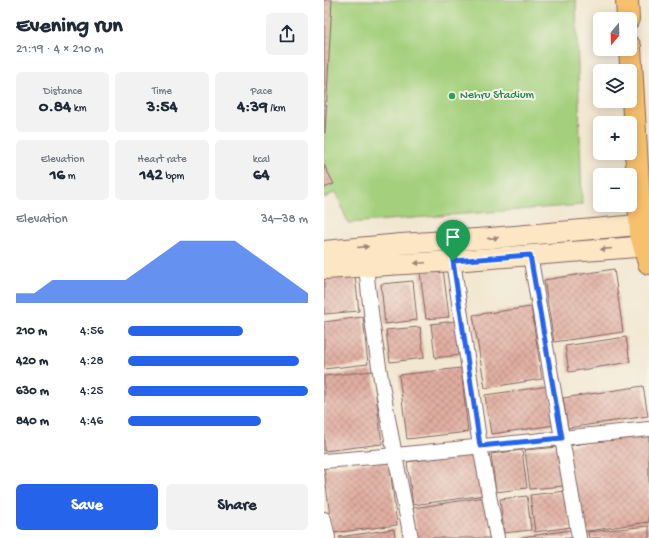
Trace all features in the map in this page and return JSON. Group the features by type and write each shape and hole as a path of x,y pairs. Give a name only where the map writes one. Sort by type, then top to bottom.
{"main road":[{"path":"627,0 628,12"},
{"path":"324,269 530,255 648,252 641,234 645,224 631,56"},
{"path":"324,251 645,224"}],"street":[{"path":"530,255 579,538"},
{"path":"453,261 480,446 496,538"},
{"path":"366,266 369,300 411,538"},
{"path":"324,461 649,429"},
{"path":"324,519 328,538"}],"green space":[{"name":"Nehru Stadium","path":"324,0 576,0 582,205 348,223 336,192 324,198"}],"building":[{"path":"324,0 332,0 325,133 324,133"},
{"path":"324,165 334,184 324,188"},
{"path":"443,269 449,317 426,319 420,272"},
{"path":"614,269 623,332 554,342 544,280"},
{"path":"355,276 359,311 324,314 324,279"},
{"path":"413,281 417,320 385,324 381,284"},
{"path":"531,307 542,379 485,388 473,315"},
{"path":"363,317 368,364 324,369 324,322"},
{"path":"455,321 459,355 435,358 431,324"},
{"path":"420,327 424,358 390,362 386,330"},
{"path":"626,337 630,362 569,372 565,346"},
{"path":"461,368 468,432 407,439 399,375"},
{"path":"373,371 382,444 324,451 324,376"},
{"path":"549,386 555,425 491,434 485,395"},
{"path":"643,386 648,416 568,428 563,398"},
{"path":"649,433 649,522 581,532 567,446"},
{"path":"559,447 563,486 530,489 525,450"},
{"path":"522,450 527,488 496,492 491,454"},
{"path":"479,452 485,495 413,505 407,462"},
{"path":"389,460 397,525 332,533 324,468"},
{"path":"566,491 571,527 535,532 530,495"},
{"path":"527,496 531,530 504,533 500,499"},
{"path":"485,497 491,538 418,538 413,508"},
{"path":"649,526 649,538 589,538 588,532"},
{"path":"394,529 395,538 339,538 339,537"},
{"path":"571,530 572,538 522,538 522,537"}],"place":[{"name":"Nehru Stadium","path":"452,96"}],"route":[{"path":"530,255 562,438 480,446 453,261 530,255"}]}
